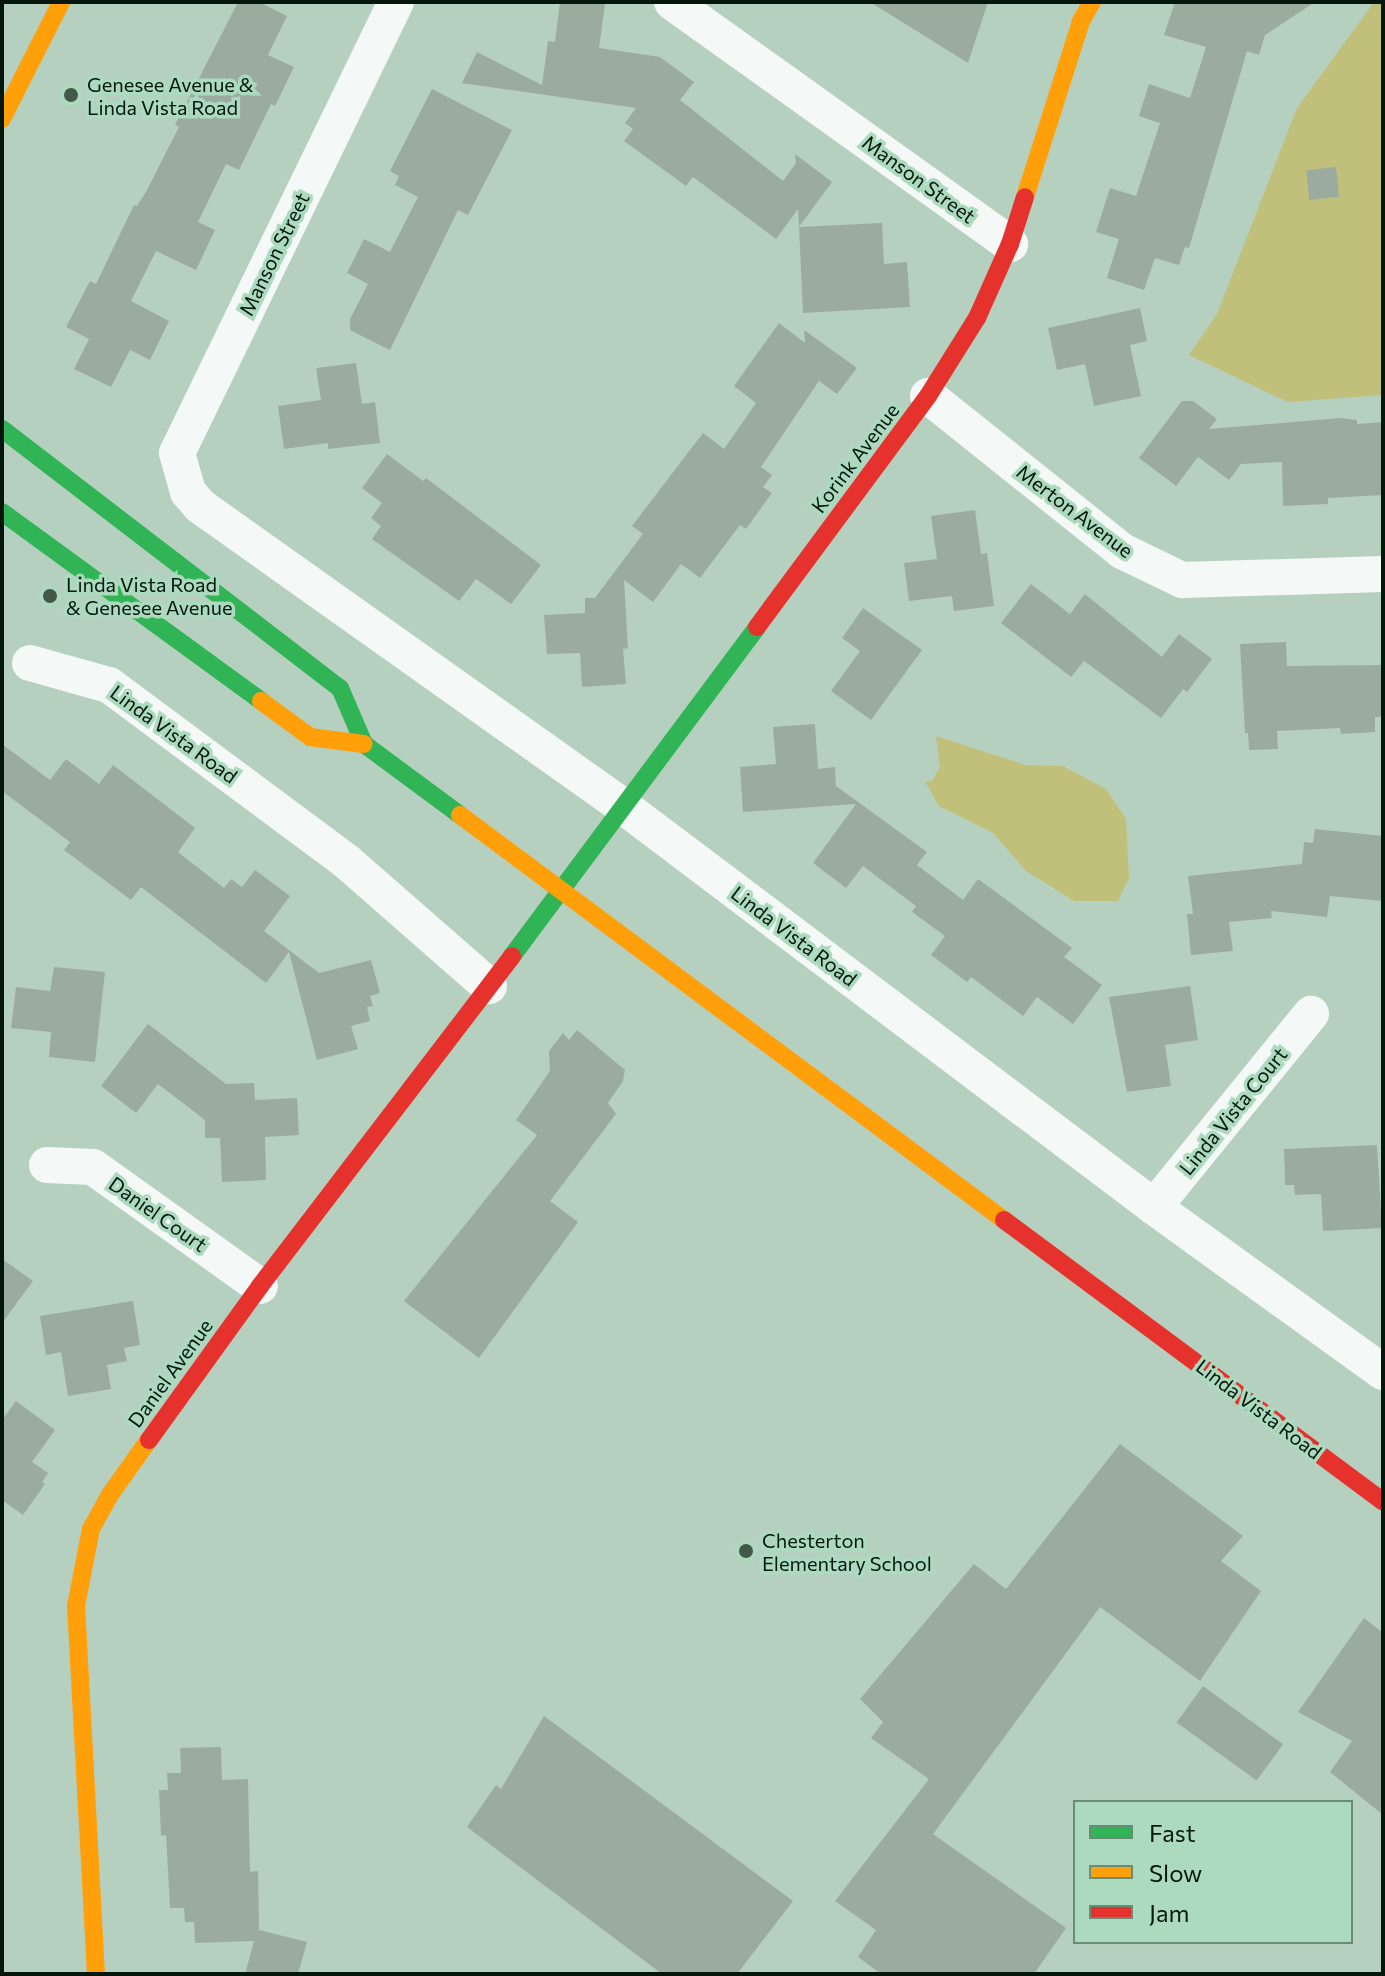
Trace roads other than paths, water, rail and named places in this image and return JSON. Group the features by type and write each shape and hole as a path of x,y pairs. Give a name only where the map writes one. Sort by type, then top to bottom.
{"main road":[{"path":"2,119 61,2"},
{"name":"Korink Avenue","path":"562,891 928,396 977,318 1010,244 1081,21 1092,2"},
{"path":"2,429 340,688 364,744"},
{"name":"Linda Vista Road","path":"2,512 310,737 364,744 1383,1501"},
{"name":"Daniel Avenue","path":"96,1974 76,1606 91,1529 109,1496 260,1286 562,891"}],"street":[{"name":"Manson Street","path":"200,506 188,492 177,453 396,2"},
{"name":"Manson Street","path":"672,2 1010,244"},
{"name":"Merton Avenue","path":"928,396 1122,551 1182,580 1383,574"},
{"name":"Linda Vista Road","path":"200,506 624,807 1154,1207 1383,1372"},
{"name":"Linda Vista Road","path":"30,663 109,685 346,861 489,986"},
{"name":"Linda Vista Court","path":"1154,1207 1311,1014"},
{"name":"Daniel Court","path":"47,1165 93,1167 260,1286"}],"place":[{"name":"Genesee Avenue & Linda Vista Road","path":"71,95"},
{"name":"Linda Vista Road & Genesee Avenue","path":"50,596"},
{"name":"Chesterton Elementary School","path":"746,1551"}]}
